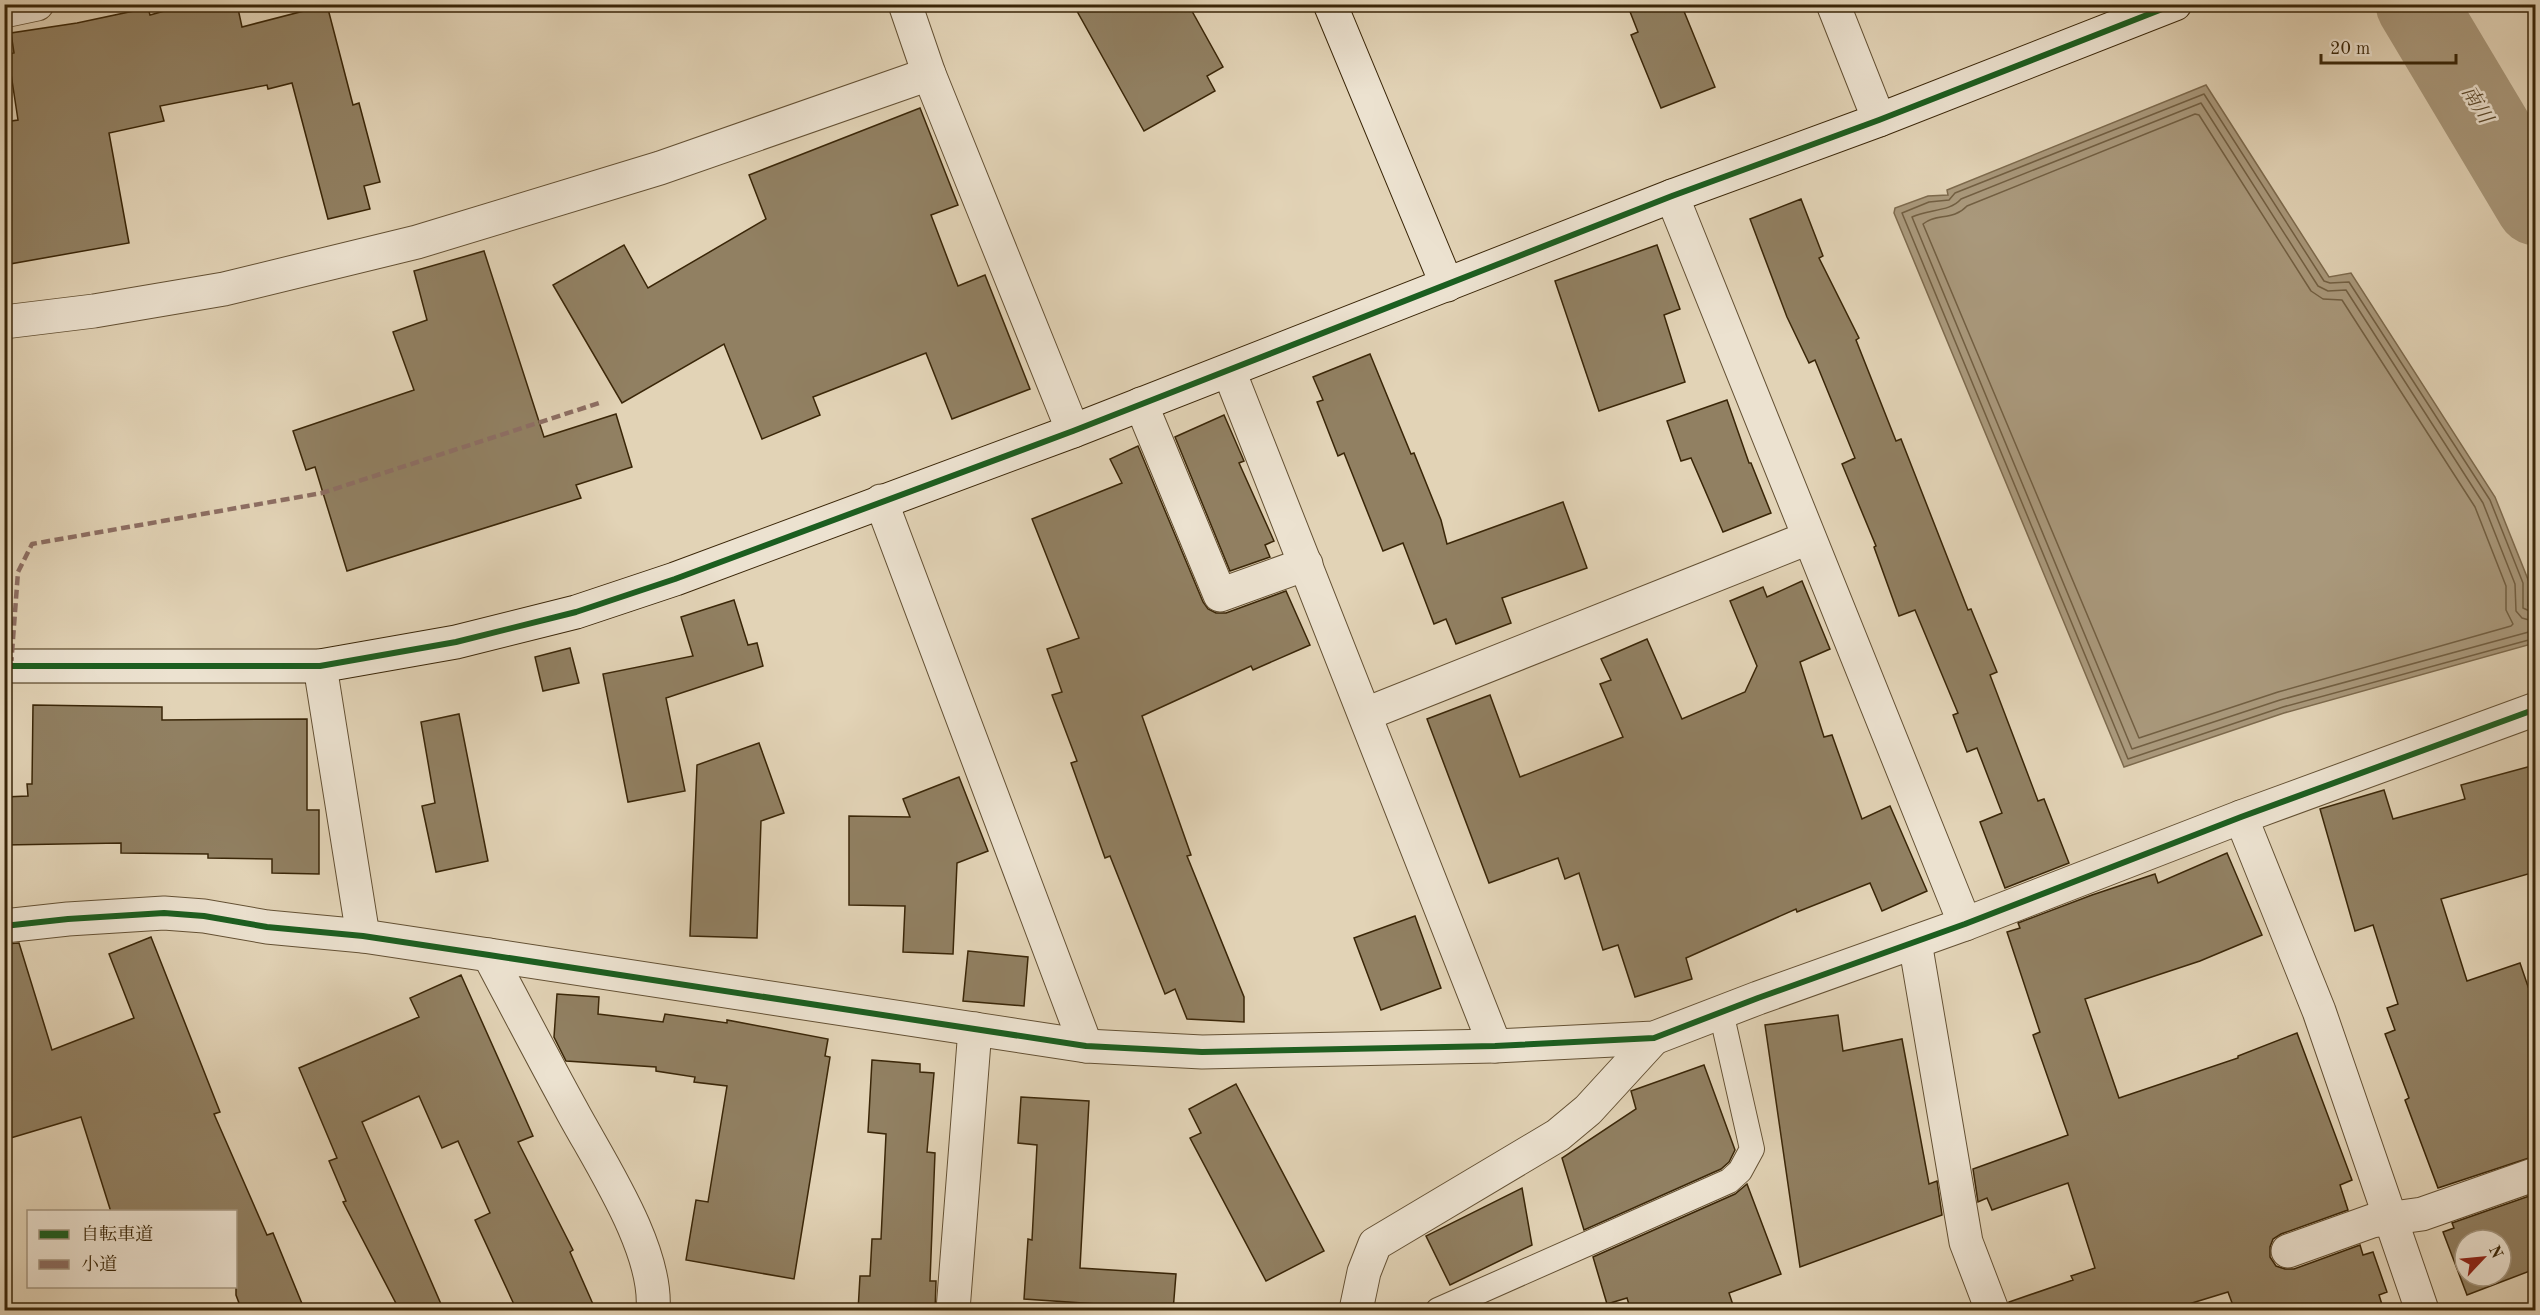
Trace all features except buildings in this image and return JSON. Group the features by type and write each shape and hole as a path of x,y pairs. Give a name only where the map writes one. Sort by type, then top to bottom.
{"street":[{"path":"4,11 37,4"},
{"path":"905,4 929,74 1073,431"},
{"path":"1330,4 1448,285"},
{"path":"1833,4 1879,120"},
{"path":"4,666 320,666 447,644 576,612 675,579 1073,431 1672,196 1879,120 2175,4"},
{"path":"4,322 94,311 224,289 417,242 660,168 929,74"},
{"path":"1672,196 1965,924"},
{"path":"1229,371 1495,1046"},
{"path":"1141,404 1220,595 1306,564"},
{"path":"881,501 1086,1046"},
{"path":"1366,714 1808,538"},
{"path":"320,666 363,936"},
{"path":"4,926 164,913 204,916 267,927 363,936 1086,1046 1202,1052 1495,1046 1654,1038 1965,924 2241,817 2535,709"},
{"path":"2241,817 2319,1011 2422,1311"},
{"path":"1915,942 1966,1242 1992,1311"},
{"path":"489,955 621,1202 644,1251 653,1289 653,1311"},
{"path":"953,1311 975,1029"},
{"path":"1356,1311 1364,1272 1375,1244 1574,1124 1654,1038"},
{"path":"2288,1251 2372,1221 2422,1214 2535,1174"}],"lane":[{"path":"1438,1311 1729,1181 1740,1171 1752,1149 1721,1012"}],"water":[{"path":"2206,85 2329,277 2351,273 2495,497 2529,582 2528,606 2535,609 2535,643 2284,713 2124,767 1894,213 1895,208 1928,196 1948,195 1947,190"}],"waterway":[{"name":"南川","path":"2416,4 2536,205"}],"marked path":[{"path":"11,666 18,572 32,544 322,493 599,403"}],"cycle path":[{"path":"4,666 320,666 456,642 576,612 675,579 1073,431 1672,196 1879,120 2175,4"},
{"path":"4,926 164,913 204,916 267,927 363,936 1086,1046 1202,1052 1495,1046 1654,1038 1965,924 2241,817 2536,709"}]}
